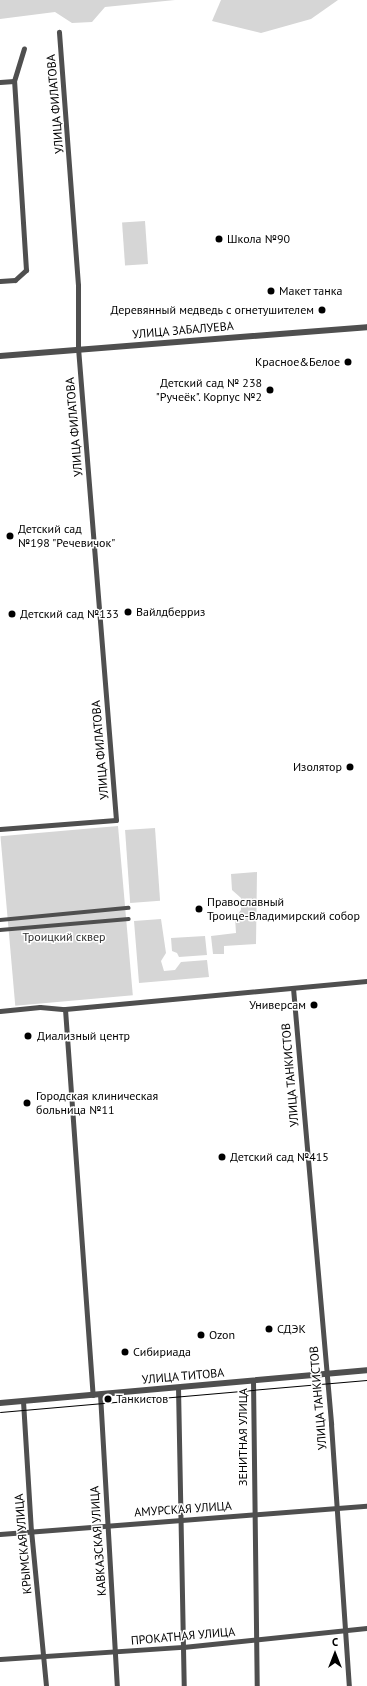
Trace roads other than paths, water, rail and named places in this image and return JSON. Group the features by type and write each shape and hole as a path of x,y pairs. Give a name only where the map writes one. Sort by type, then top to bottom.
{"street":[{"name":"УЛИЦА ФИЛАТОВА","path":"0,829 116,820 78,350 78,285 59,32"},
{"path":"0,281 15,280 26,270 14,81 24,48"},
{"path":"0,82 14,81"},
{"name":"УЛИЦА ЗАБАЛУЕВА","path":"0,356 367,327"},
{"path":"0,920 128,908"},
{"path":"0,930 129,919"},
{"path":"0,1011 40,1007 65,1009 367,981"},
{"name":"УЛИЦА ТАНКИСТОВ","path":"292,988 326,1374 349,1686"},
{"path":"65,1009 93,1395"},
{"name":"УЛИЦА ТИТОВА","path":"0,1403 367,1370"},
{"name":"ЗЕНИТНАЯ УЛИЦА","path":"253,1380 257,1686"},
{"path":"178,1387 184,1686"},
{"name":"КАВКАЗСКАЯ УЛИЦА","path":"100,1394 117,1686"},
{"name":"КРЫМСКАЯ УЛИЦА","path":"23,1400 31,1530 46,1686"},
{"name":"АМУРСКАЯ УЛИЦА","path":"0,1534 107,1524 367,1506"},
{"name":"ПРОКАТНАЯ УЛИЦА","path":"0,1659 183,1647 367,1628"}],"tram line":[{"path":"0,1412 367,1380"}],"place":[{"name":"Школа №90","path":"219,239"},
{"name":"Макет танка","path":"271,291"},
{"name":"Деревянный медведь с огнетушителем","path":"322,310"},
{"name":"Красное&Белое","path":"348,362"},
{"name":"Детский сад № 238 \"Ручеёк\". Корпус №2","path":"270,390"},
{"name":"Детский сад №198 \"Речевичок\"","path":"10,536"},
{"name":"Вайлдберриз","path":"128,612"},
{"name":"Детский сад №133","path":"12,614"},
{"name":"Изолятор","path":"350,767"},
{"name":"Православный Троице-Владимирский собор","path":"199,909"},
{"name":"Универсам","path":"314,1005"},
{"name":"Диализный центр","path":"28,1036"},
{"name":"Городская клиническая больница №11","path":"27,1103"},
{"name":"Детский сад №415","path":"222,1157"},
{"name":"СДЭК","path":"269,1329"},
{"name":"Ozon","path":"201,1335"},
{"name":"Сибириада","path":"125,1352"},
{"name":"Танкистов","path":"108,1399"}],"park label":[{"name":"Троицкий сквер","path":"64,937"}]}
